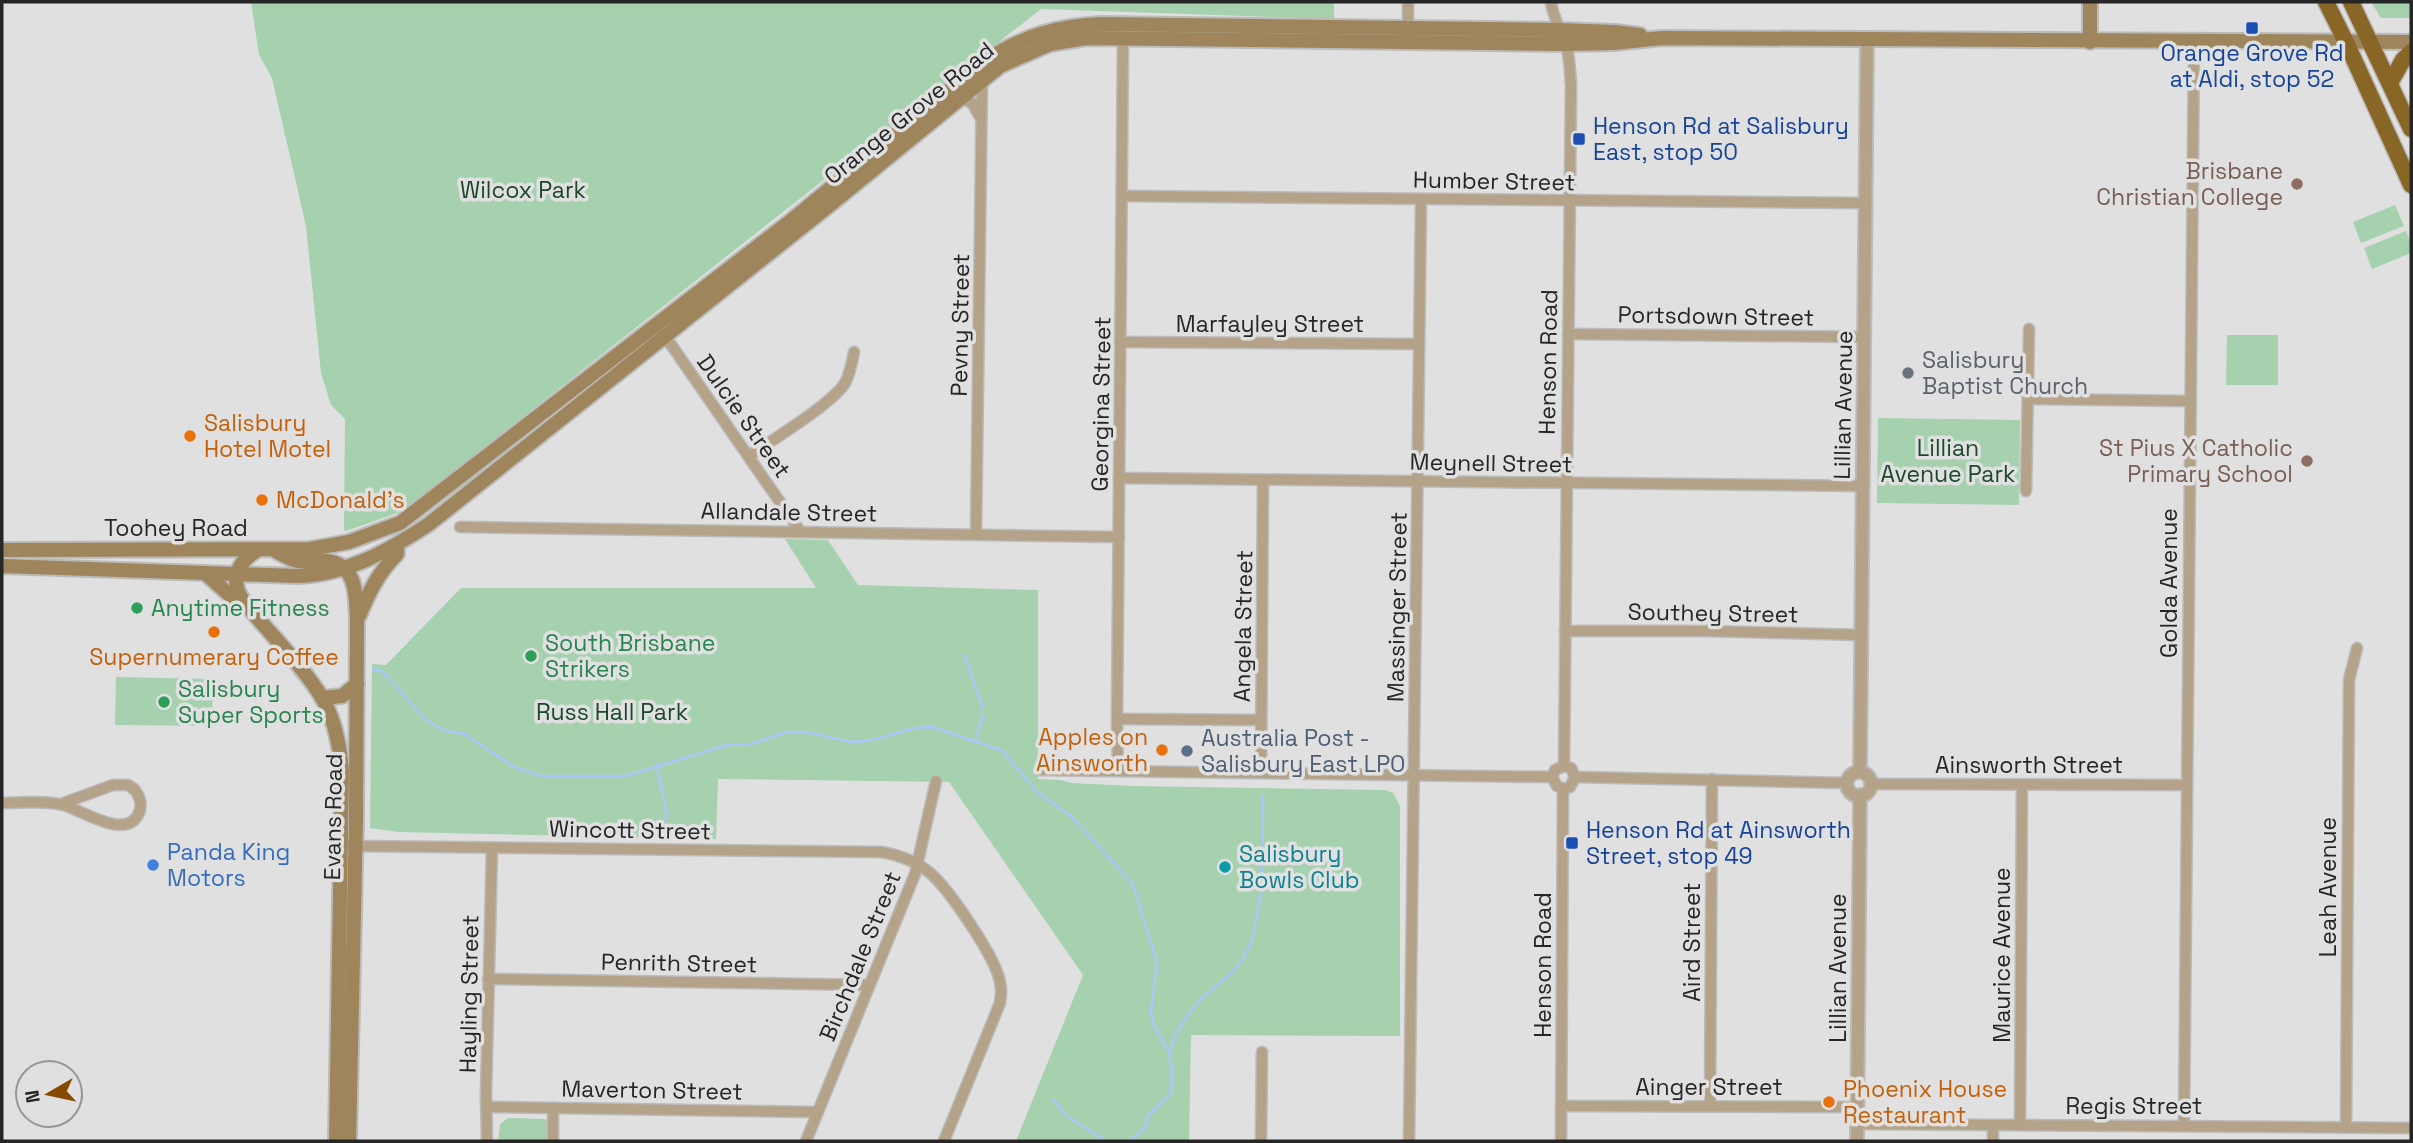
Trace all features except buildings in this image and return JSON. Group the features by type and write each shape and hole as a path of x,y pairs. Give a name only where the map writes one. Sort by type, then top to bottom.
{"highway":[{"path":"2326,2 2411,185"},
{"path":"2351,2 2411,130"},
{"path":"2390,83 2403,60 2411,52"}],"main road":[{"path":"2090,2 2090,42"},
{"name":"Orange Grove Road","path":"349,542 400,523 792,220 985,61 1006,47 1042,32 1070,25 1101,24 1408,36"},
{"name":"Orange Grove Road","path":"346,569 397,545 429,524 665,337 982,79 1013,58 1050,44 1086,38 1408,36 1562,37 1614,43 1662,38 2411,42"},
{"name":"Toohey Road","path":"2,550 276,551 331,547 349,542"},
{"path":"357,619 371,586 382,569 397,554 397,545"},
{"path":"250,608 238,590 237,575 242,562 256,551"},
{"path":"276,551 296,561 334,562 346,569"},
{"name":"Toohey Road","path":"2,566 310,576 346,569"},
{"name":"Evans Road","path":"336,1141 357,684 355,587 346,569"},
{"path":"205,573 239,606 250,608"},
{"name":"Evans Road","path":"250,608 323,698 337,734 348,846 349,1141"},
{"path":"323,698 342,696 357,684"}],"street":[{"path":"1408,2 1408,36"},
{"name":"Henson Road","path":"1551,2 1555,22 1569,58 1571,86 1564,766"},
{"name":"Georgina Street","path":"1118,770 1124,38"},
{"name":"Lillian Avenue","path":"1860,772 1867,40"},
{"name":"Golda Avenue","path":"2184,1125 2194,41"},
{"name":"Pevny Street","path":"976,533 982,79"},
{"path":"960,98 972,103 981,118"},
{"name":"Humber Street","path":"1122,197 1866,203"},
{"name":"Massinger Street","path":"1409,1141 1410,878 1414,775 1421,200"},
{"name":"Dulcie Street","path":"651,327 665,337 800,531"},
{"path":"2026,491 2029,330"},
{"name":"Portsdown Street","path":"1568,334 1865,337"},
{"name":"Marfayley Street","path":"1120,342 1419,344"},
{"path":"749,456 832,398 846,382 854,352"},
{"path":"2028,399 2189,401"},
{"name":"Meynell Street","path":"1119,478 1863,486"},
{"name":"Angela Street","path":"1261,772 1264,480"},
{"name":"Allandale Street","path":"460,527 1119,537"},
{"name":"Southey Street","path":"1565,631 1861,635"},
{"name":"Leah Avenue","path":"2346,1127 2349,680 2357,648"},
{"path":"1117,719 1261,720"},
{"path":"1552,777 1558,768 1564,766 1571,768 1575,777"},
{"path":"1040,769 1552,777"},
{"path":"1860,772 1869,777 1871,784 1867,793 1860,795 1850,790 1848,783 1850,776 1860,772"},
{"path":"1552,777 1557,786 1563,789 1570,787 1575,777"},
{"path":"1575,777 1848,783"},
{"name":"Aird Street","path":"1710,1106 1712,779"},
{"name":"Birchdale Street","path":"806,1141 917,864 936,781"},
{"path":"2,803 61,804 121,784 134,789 140,802 140,811 133,821 119,826 61,804"},
{"name":"Ainsworth Street","path":"1871,784 2186,785"},
{"name":"Maurice Avenue","path":"2020,1125 2022,785"},
{"name":"Henson Road","path":"1561,1141 1563,789"},
{"name":"Lillian Avenue","path":"1857,1141 1860,795"},
{"name":"Wincott Street","path":"348,846 881,852 904,857 917,864"},
{"name":"Hayling Street","path":"487,1141 492,848"},
{"path":"917,864 941,883 989,953 1001,982 999,1003 944,1141"},
{"name":"Penrith Street","path":"488,979 869,985"},
{"path":"1261,1141 1262,1052"},
{"name":"Ainger Street","path":"1561,1106 1857,1107"},
{"name":"Maverton Street","path":"486,1107 817,1112"},
{"path":"553,1108 553,1141"},
{"name":"Regis Street","path":"1857,1124 2346,1127 2391,1133 2411,1128"},
{"path":"1993,1125 1993,1141"}],"green space":[{"name":"Wilcox Park","path":"251,2 1334,2 1334,19 1041,9 403,511 346,531 345,419 331,405 321,373 306,226 272,78 259,55"},
{"path":"2371,2 2411,2 2411,18 2381,18"},
{"path":"2395,205 2404,226 2361,243 2353,222"},
{"path":"2406,231 2411,253 2372,269 2364,248"},
{"path":"2227,335 2278,335 2278,385 2226,385"},
{"name":"Lillian Avenue Park","path":"1878,418 2020,420 2019,505 1877,503"},
{"name":"Russ Hall Park","path":"785,539 828,540 858,585 1038,590 1038,779 1132,786 1385,790 1393,793 1400,806 1400,1036 1191,1035 1189,1141 1016,1141 1083,975 949,782 718,779 716,839 399,832 370,828 372,664 386,665 461,588 816,588"},
{"name":"Salisbury Super Sports","path":"116,677 213,679 212,726 115,725"},
{"path":"508,1118 545,1119 548,1122 548,1141 498,1141 500,1124"}],"waterway":[{"path":"964,655 983,708"},
{"path":"373,669 383,672 426,720 443,730 465,734 514,767 541,776 626,776 727,745 751,744 786,732 807,732 850,742 868,741 915,728 933,727 1003,751 1036,791 1072,817 1133,884 1157,963 1151,1011 1153,1024 1169,1052 1172,1072 1171,1094 1148,1116 1145,1128 1129,1141"},
{"path":"975,741 983,715"},
{"path":"648,837 667,817 657,765"},
{"path":"1169,1052 1191,1011 1239,965 1248,948 1259,906 1263,795"},
{"path":"1053,1099 1065,1115 1106,1141"}],"place":[{"name":"Orange Grove Rd at Aldi, stop 52","path":"2252,28"},
{"name":"Henson Rd at Salisbury East, stop 50","path":"1579,139"},
{"name":"Brisbane Christian College","path":"2297,184"},
{"name":"Salisbury Baptist Church","path":"1908,373"},
{"name":"Salisbury Hotel Motel","path":"190,436"},
{"name":"St Pius X Catholic Primary School","path":"2307,461"},
{"name":"McDonald's","path":"262,500"},
{"name":"Anytime Fitness","path":"137,608"},
{"name":"Supernumerary Coffee","path":"214,632"},
{"name":"South Brisbane Strikers","path":"531,656"},
{"name":"Salisbury Super Sports","path":"164,702"},
{"name":"Apples on Ainsworth","path":"1162,750"},
{"name":"Australia Post - Salisbury East LPO","path":"1187,751"},
{"name":"Henson Rd at Ainsworth Street, stop 49","path":"1572,843"},
{"name":"Panda King Motors","path":"153,865"},
{"name":"Salisbury Bowls Club","path":"1225,867"},
{"name":"Phoenix House Restaurant","path":"1829,1102"}]}
